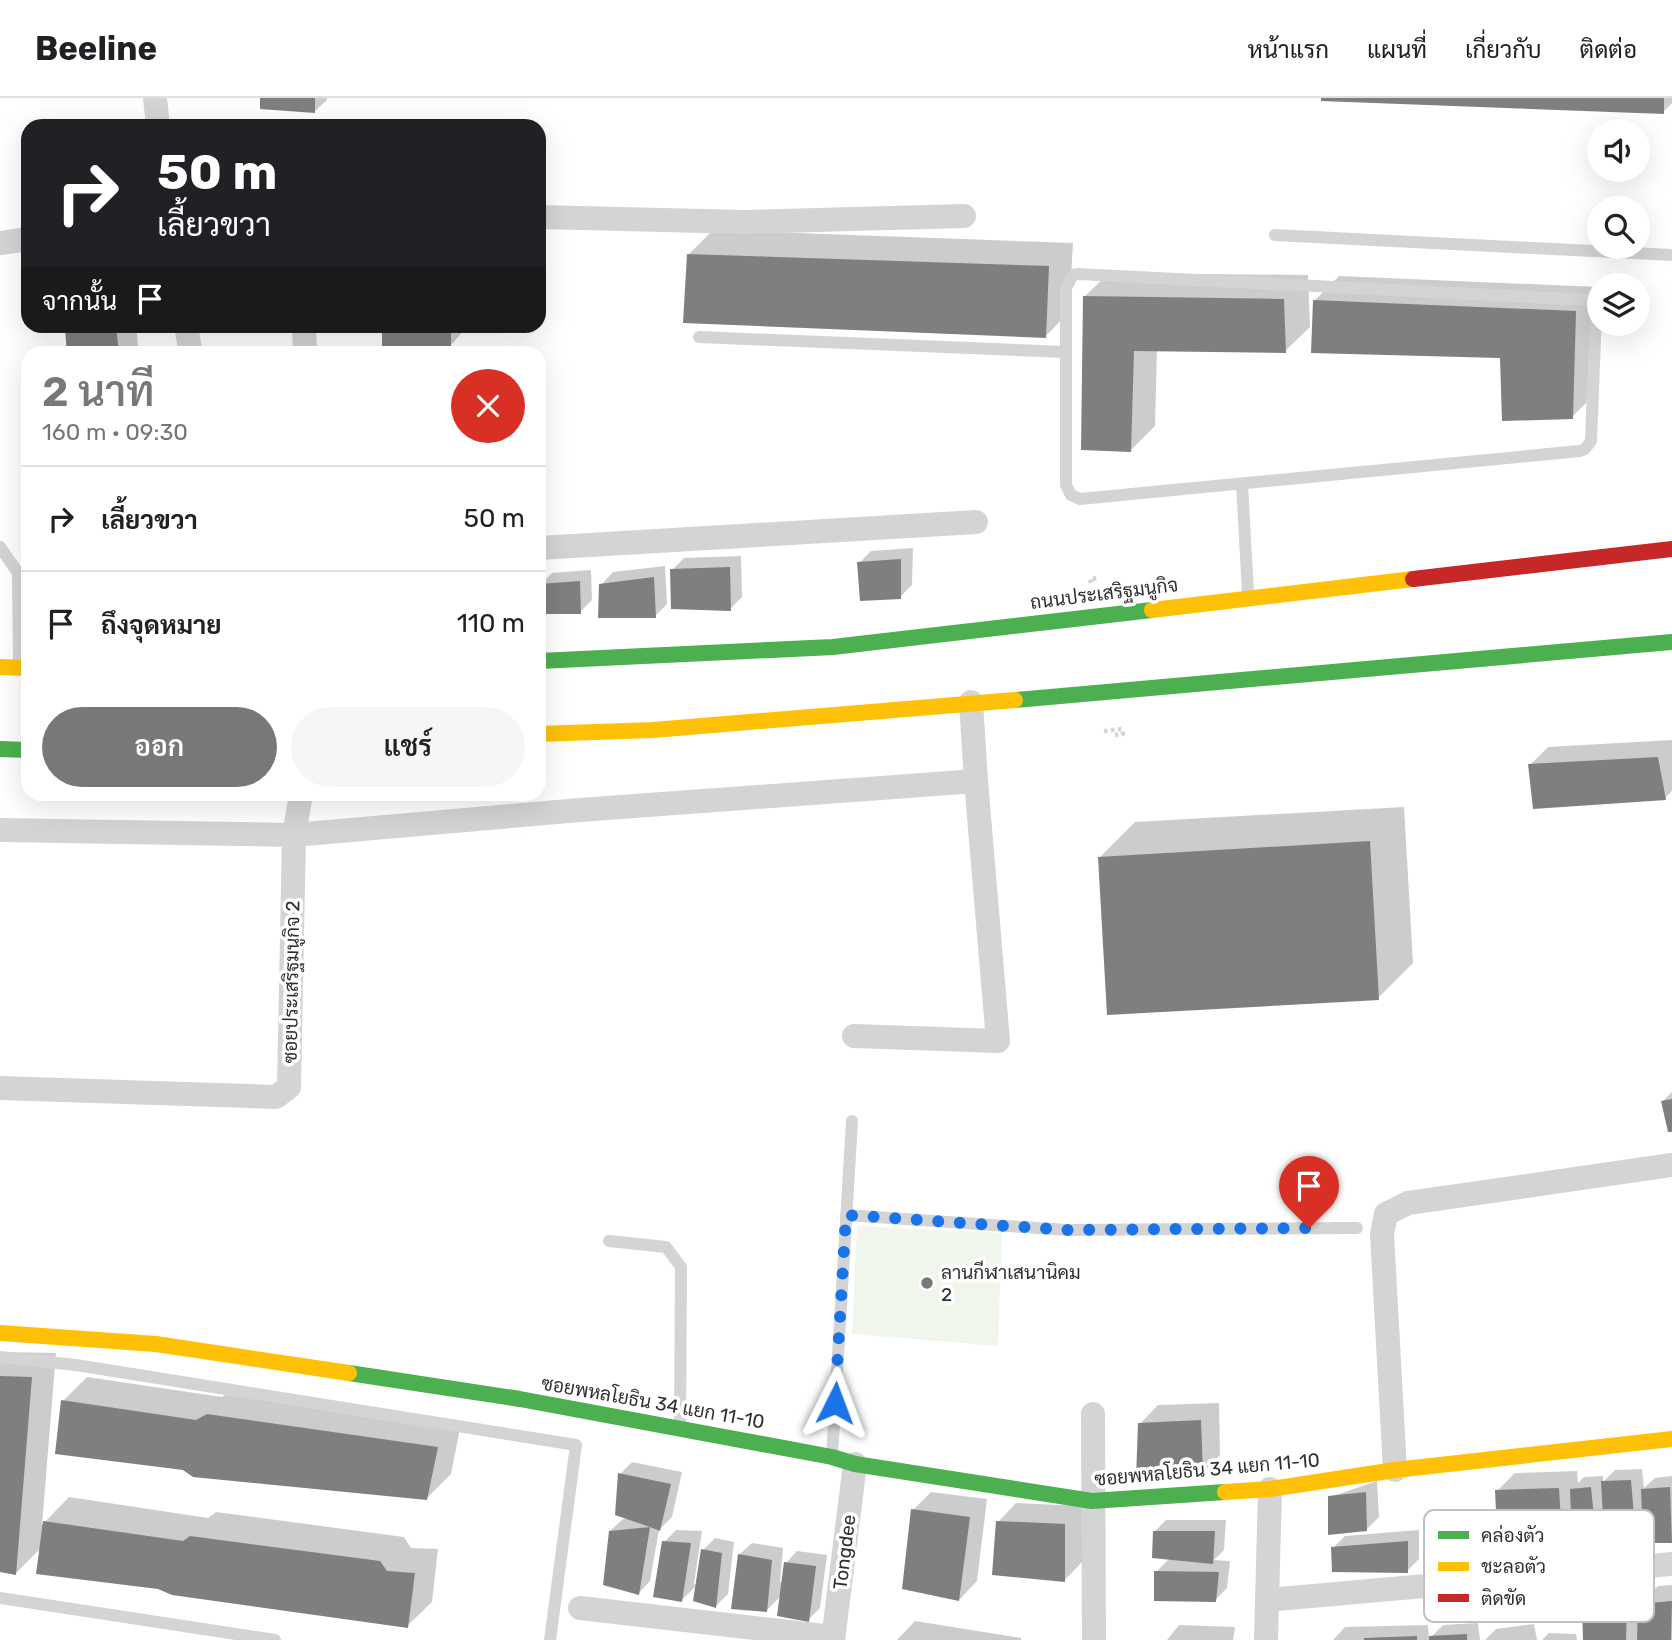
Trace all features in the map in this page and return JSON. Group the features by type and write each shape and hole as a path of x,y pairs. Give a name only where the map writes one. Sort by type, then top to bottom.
{"main road":[{"name":"ถนนประเสริฐมนูกิจ","path":"546,661 833,647 1672,549"},
{"path":"546,734 653,730 1672,642"},
{"path":"0,667 21,668"},
{"path":"0,749 21,750"},
{"name":"ซอยพหลโยธิน 34 แยก 11-10","path":"0,1333 169,1346 520,1399 1004,1489 1092,1501 1270,1489 1395,1471 1672,1438"}],"street":[{"path":"155,98 157,119"},
{"path":"546,218 745,222 964,216"},
{"path":"0,243 21,240"},
{"path":"546,548 976,522"},
{"path":"854,1036 998,1041 971,702"},
{"path":"0,830 294,835 580,810 976,781"},
{"name":"ซอยประเสริฐมนูกิจ 2","path":"0,1088 276,1097 289,1087 294,835 300,801"},
{"path":"1395,1471 1382,1234 1387,1214 1408,1203 1672,1165"},
{"path":"1093,1414 1094,1640"},
{"name":"Tongdee","path":"833,1639 844,1460"},
{"path":"1266,1640 1270,1489"},
{"path":"1654,1566 1672,1564"},
{"path":"1267,1600 1424,1586"},
{"path":"580,1608 833,1639"}],"lane":[{"path":"1275,235 1672,255"},
{"path":"1078,274 1584,299 1595,307 1591,436 1585,449 1080,499 1071,495 1066,485 1065,352 1066,288 1073,275 1078,274"},
{"path":"699,337 1065,352"},
{"path":"1242,484 1248,597"},
{"path":"0,547 18,573 21,620"},
{"path":"844,1460 846,1215 852,1121"},
{"path":"846,1215 1067,1230 1357,1228"},
{"path":"609,1241 666,1247 681,1267 680,1427"},
{"path":"0,1357 65,1364 576,1445 550,1640"},
{"path":"0,1598 275,1640"}],"path":[{"path":"1104,731 1122,729 1122,734 1115,735"}],"shaded area":[{"name":"ลานกีฬาเสนานิคม 2","path":"857,1226 1002,1233 998,1346 852,1334"}],"building":[{"path":"260,98 315,98 315,113 260,109"},
{"path":"1321,98 1664,98 1664,114 1321,101"},
{"path":"687,254 1049,266 1046,338 683,323"},
{"path":"1083,296 1284,299 1286,353 1134,351 1131,452 1081,450"},
{"path":"1313,300 1576,311 1573,419 1502,421 1500,358 1311,353"},
{"path":"65,333 117,333 118,346 66,346"},
{"path":"382,333 451,333 451,346 382,346"},
{"path":"901,559 901,599 860,601 857,562"},
{"path":"730,567 731,611 671,609 670,569"},
{"path":"654,577 656,618 598,618 599,584"},
{"path":"580,581 581,614 546,614 546,583"},
{"path":"1658,757 1666,800 1533,809 1528,764"},
{"path":"1370,841 1379,1000 1107,1015 1098,857"},
{"path":"1672,1099 1672,1132 1668,1132 1661,1101"},
{"path":"0,1376 32,1377 16,1575 0,1572"},
{"path":"61,1400 196,1420 207,1414 438,1447 427,1500 193,1477 183,1470 55,1454"},
{"path":"1201,1420 1203,1475 1136,1479 1138,1423"},
{"path":"618,1473 671,1484 660,1531 615,1515"},
{"path":"1631,1480 1634,1510 1603,1510 1601,1481"},
{"path":"1591,1487 1593,1510 1571,1510 1570,1489"},
{"path":"1670,1487 1672,1543 1654,1543 1654,1510 1642,1510 1641,1489"},
{"path":"1559,1488 1560,1510 1496,1510 1495,1490"},
{"path":"1366,1492 1367,1531 1328,1535 1328,1496"},
{"path":"911,1509 970,1517 959,1601 902,1589"},
{"path":"43,1521 183,1541 190,1536 380,1561 387,1571 415,1573 408,1628 172,1595 158,1589 36,1574"},
{"path":"996,1521 1065,1524 1065,1582 992,1575"},
{"path":"650,1527 639,1595 603,1585 609,1531"},
{"path":"1153,1531 1215,1531 1213,1564 1152,1558"},
{"path":"662,1541 691,1543 682,1602 653,1597"},
{"path":"1408,1541 1408,1573 1332,1572 1331,1547"},
{"path":"701,1549 722,1553 716,1608 693,1601"},
{"path":"738,1554 772,1560 767,1612 731,1609"},
{"path":"784,1562 816,1566 809,1622 777,1616"},
{"path":"1154,1571 1219,1572 1216,1602 1154,1601"},
{"path":"1672,1601 1671,1640 1637,1640 1638,1622 1654,1622 1654,1603"},
{"path":"1582,1622 1627,1622 1626,1640 1583,1640"},
{"path":"1467,1634 1467,1640 1429,1640 1429,1636"},
{"path":"1417,1636 1417,1640 1364,1640 1364,1638"}],"traffic: fast":[{"path":"546,661 833,647 1152,610"},
{"path":"1015,700 1672,642"},
{"path":"0,749 21,750"},
{"path":"349,1373 520,1399 832,1457 855,1464 1092,1501 1225,1492"}],"traffic: slow":[{"path":"1152,610 1413,579"},
{"path":"0,667 21,668"},
{"path":"546,734 653,730 1015,700"},
{"path":"0,1333 156,1344 349,1373"},
{"path":"1225,1492 1270,1489 1395,1470 1672,1439"}],"traffic: jam":[{"path":"1413,579 1672,549"}],"place":[{"name":"ลานกีฬาเสนานิคม 2","path":"927,1283"}],"route":[{"path":"835,1403 846,1215 1067,1230 1309,1228"}]}
